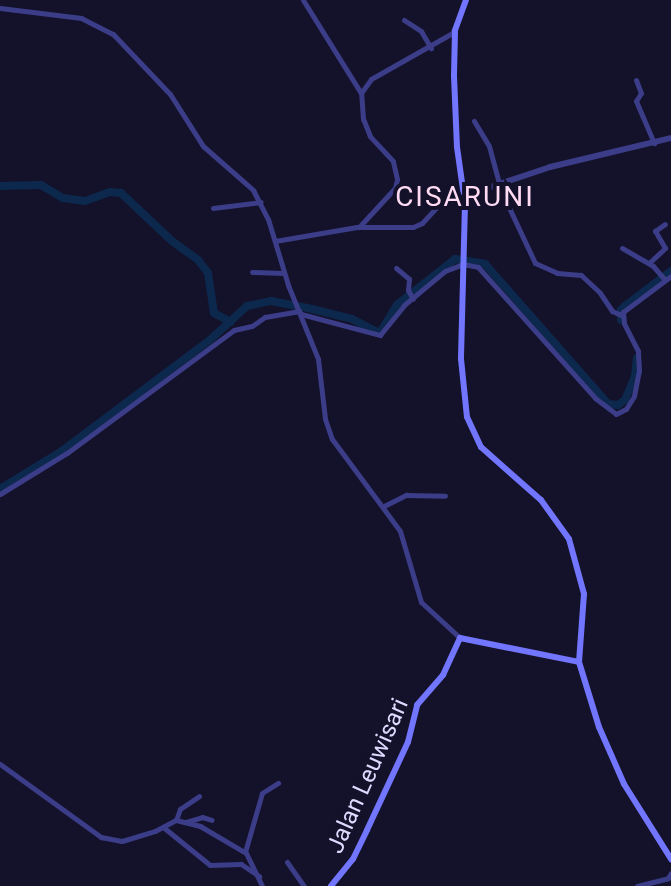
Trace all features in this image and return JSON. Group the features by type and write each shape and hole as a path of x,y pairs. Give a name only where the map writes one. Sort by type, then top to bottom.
{"main road":[{"path":"466,0 455,31 457,147 464,196 461,359 467,417 481,447 533,491 569,539 584,594 579,662 602,737 646,821 671,859"},
{"path":"460,638 579,662"},
{"name":"Jalan Leuwisari","path":"331,886 353,859 367,830 408,742 417,705 443,675 460,638"}],"street":[{"path":"4,0 2,8 81,18 113,34 170,94 203,146 253,190 261,202 284,273 318,359 327,427 340,453 384,506 405,544 412,579 421,602 460,638"},
{"path":"303,0 361,93 367,128 393,161 397,179 395,188 359,227"},
{"path":"404,20 421,31 431,48"},
{"path":"361,93 371,79 431,48 455,31"},
{"path":"636,80 641,93 636,101 654,143"},
{"path":"0,494 67,453 234,330 252,326 265,317 299,310 380,335 410,295 463,261 482,270 601,405 616,414 626,409 634,396 639,371 638,351 620,315 584,277 557,273 535,263 499,184 489,146 474,121"},
{"path":"275,241 359,227 413,227 422,223 437,207 464,196 550,167 671,138"},
{"path":"213,208 261,202"},
{"path":"649,263 665,248 655,231 665,224"},
{"path":"620,315 665,277 649,263 622,248"},
{"path":"396,268 409,279 410,295"},
{"path":"252,272 284,273"},
{"path":"384,506 406,495 445,496"},
{"path":"0,764 98,836 122,841 176,820 200,826 245,852 262,886"},
{"path":"245,852 262,793 278,783"},
{"path":"176,820 179,810 199,796"},
{"path":"186,822 202,817 212,820"},
{"path":"163,827 210,865 241,864 259,876"},
{"path":"287,862 304,886"},
{"path":"637,886 665,879 671,873"}],"waterway":[{"path":"0,186 41,185 63,198 85,201 110,192 121,193 172,241 198,260 208,273 214,313 231,322"},
{"path":"0,489 62,451 210,340 247,306 271,301 312,309 352,319 380,333 397,305 455,259 485,264 608,404 618,405 625,400 635,376 637,358"},
{"path":"621,320 621,310 625,306 671,271"}],"district":[{"name":"CISARUNI","path":"465,197"}]}
